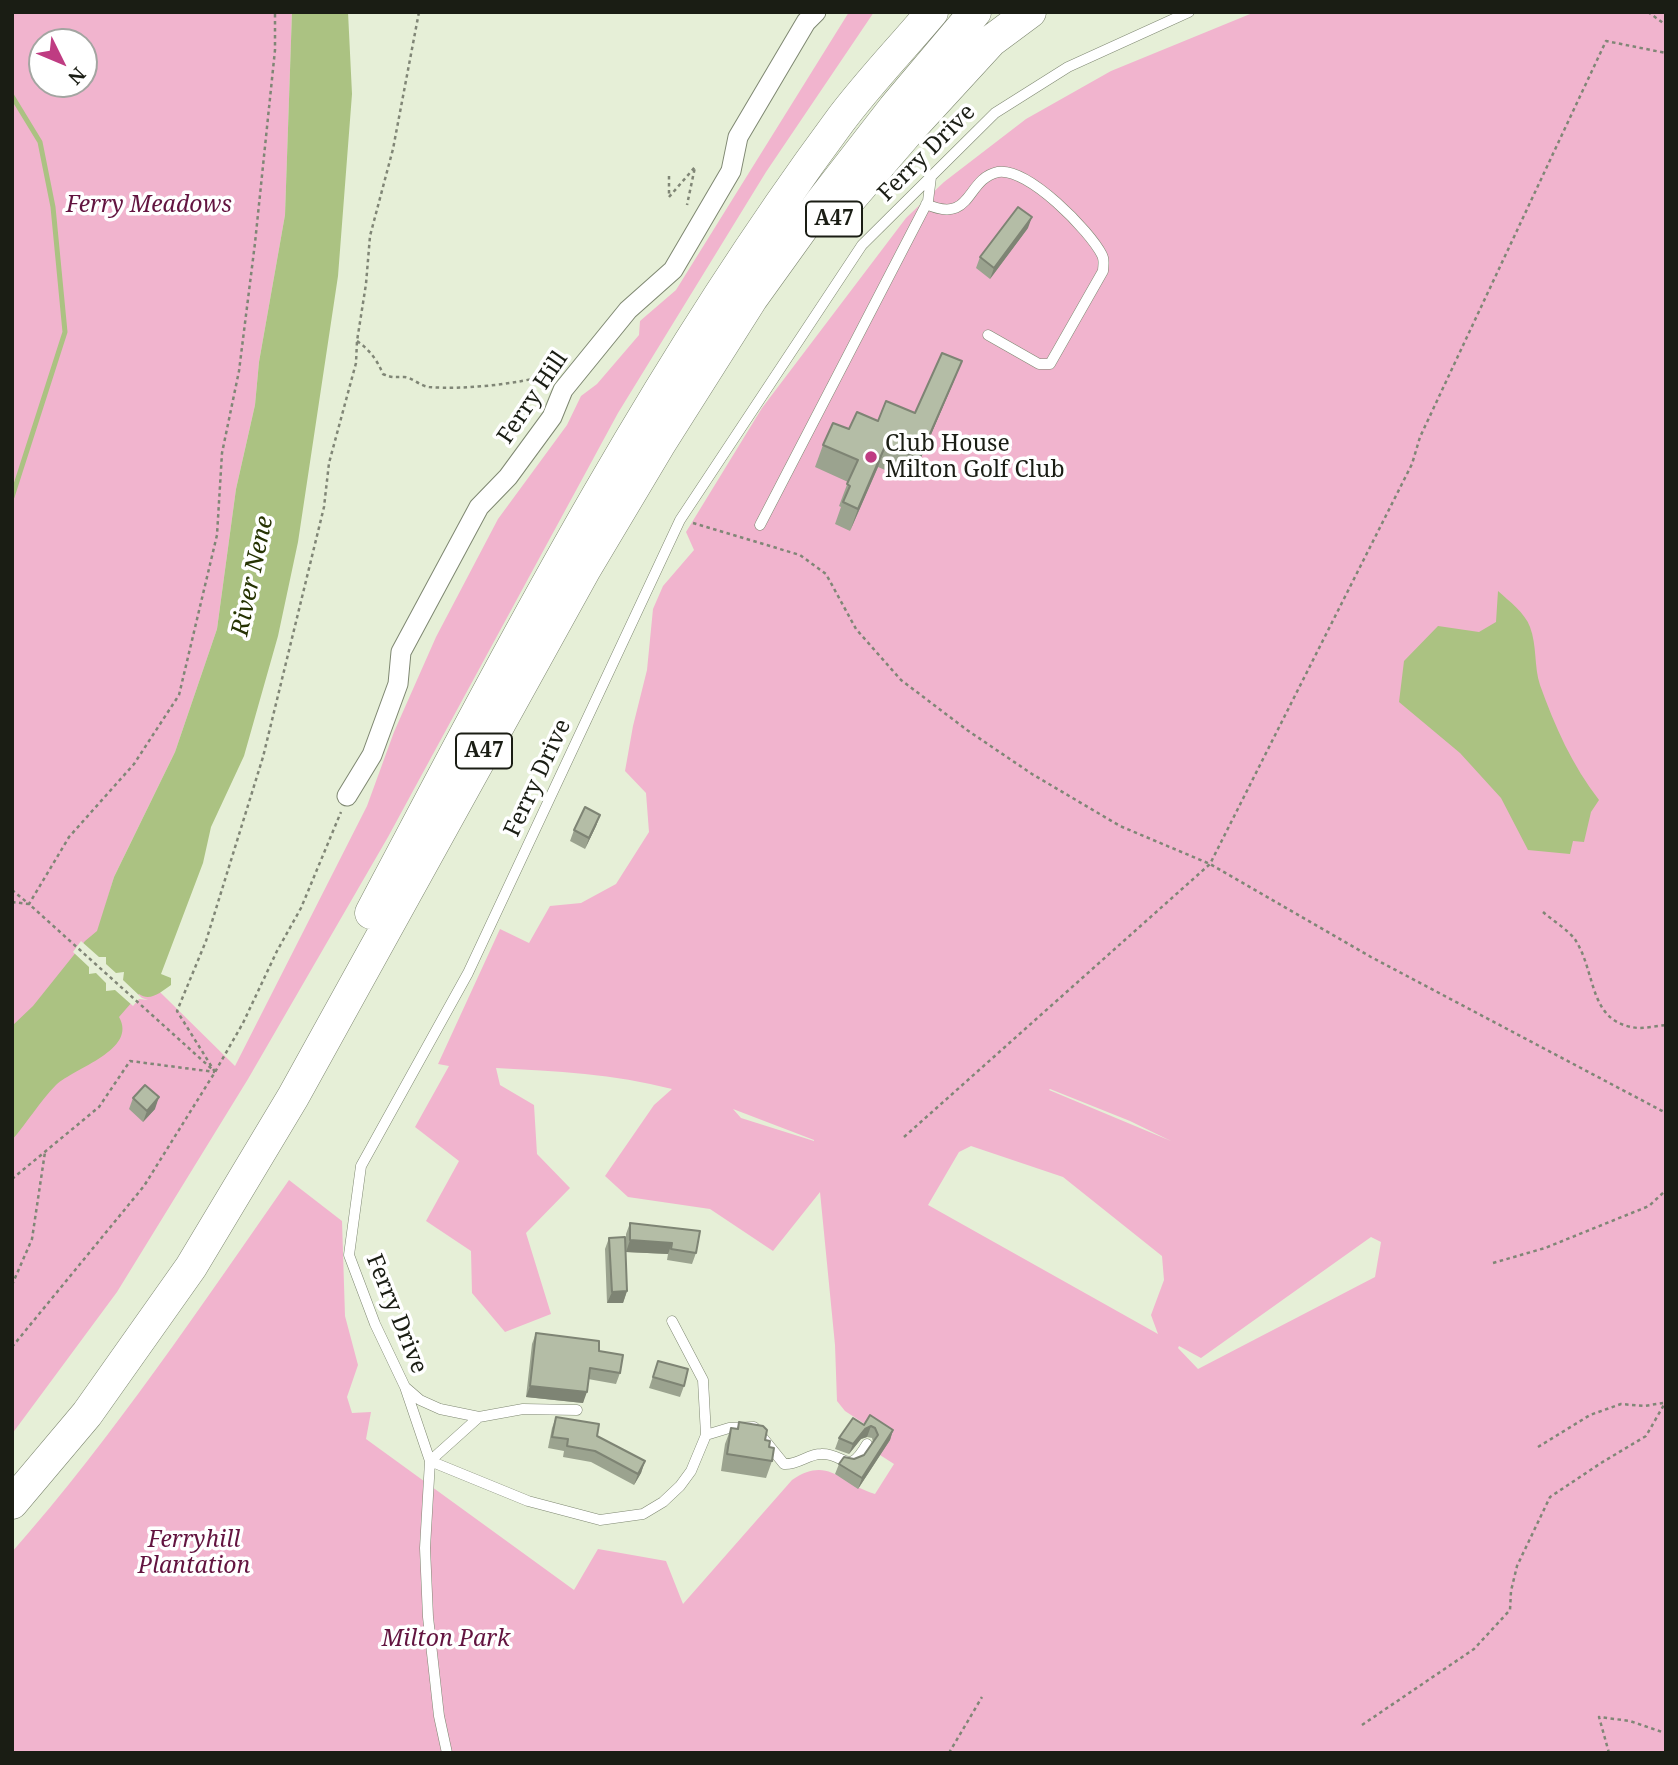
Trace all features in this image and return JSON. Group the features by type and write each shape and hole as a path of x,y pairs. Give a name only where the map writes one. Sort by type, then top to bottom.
{"highway":[{"name":"A47","path":"12,1473 76,1399 165,1273 236,1163 534,605 642,417 733,248 824,115 904,12"},
{"name":"A47","path":"642,417 745,255 840,120 933,12"},
{"name":"A47","path":"12,1503 87,1414 191,1268 293,1097 585,569 752,298 821,202 894,108 975,12"},
{"name":"A47","path":"659,445 853,194 991,41 1030,12"}],"street":[{"name":"Ferry Hill","path":"347,796 372,755 398,684 401,652 479,507 508,477 552,417 563,390 628,310 673,270 731,171 738,137 806,22 816,12"}],"lane":[{"name":"Ferry Drive","path":"447,1753 439,1716 428,1617 425,1548 430,1461 405,1387 375,1324 349,1255 361,1166 468,973 680,520 862,245 995,113 1068,67 1189,12"},
{"path":"926,204 941,211 950,210 961,205 986,178 997,172 1008,173 1038,187 1081,228 1102,256 1103,271 1050,364 1039,365 988,335"},
{"path":"760,525 926,204 931,176"},
{"path":"479,1417 430,1461 528,1501 600,1520 643,1514 663,1502 691,1471 706,1435 703,1380 672,1321"},
{"path":"405,1387 420,1400 440,1409 479,1417 523,1409 577,1410"},
{"path":"706,1435 729,1428 754,1427 784,1464 792,1465 821,1454 848,1462 858,1459 867,1444"}],"path":[{"path":"29,904 69,837 134,764 179,695 217,535 222,453 239,371 256,243 275,50 275,12"},
{"path":"215,1072 177,1011 206,942 263,757 324,507 329,463 356,363 370,236 393,149 419,12"},
{"path":"1648,12 1666,25"},
{"path":"904,1137 1210,864 1412,464 1420,437 1606,41 1666,53"},
{"path":"669,176 669,197 695,167 687,205"},
{"path":"357,341 369,350 383,374 394,379 406,377 425,386 453,388 535,379"},
{"path":"680,520 800,555 826,574 856,629 901,680 967,730 1032,774 1120,826 1210,864 1371,957 1666,1113"},
{"path":"12,1347 144,1186 215,1072 301,908 347,796"},
{"path":"12,890 215,1072"},
{"path":"12,902 29,904"},
{"path":"1543,912 1575,940 1594,983 1601,1009 1612,1020 1639,1028 1666,1025"},
{"path":"12,1179 99,1107 131,1061 215,1072"},
{"path":"12,1285 32,1239 45,1152"},
{"path":"1493,1263 1545,1248 1648,1206 1666,1191"},
{"path":"1538,1447 1590,1415 1621,1404 1644,1406 1665,1402"},
{"path":"1362,1725 1474,1649 1510,1610 1517,1566 1550,1497 1646,1436 1665,1402"},
{"path":"948,1753 982,1697"},
{"path":"1609,1753 1599,1717 1630,1721 1662,1732"}],"green space":[{"name":"Ferry Meadows","path":"12,12 292,12 285,215 259,362 255,405 236,489 217,629 175,752 114,877 98,931 235,1066 367,806 394,732 436,637 498,519 567,425 581,396 597,384 639,335 640,321 676,290 849,12 874,12 766,172 618,413 388,837 248,1079 117,1292 12,1434"},
{"path":"1255,12 1666,12 1666,1753 12,1753 12,1552 121,1417 289,1180 342,1221 345,1316 358,1365 347,1397 352,1413 371,1412 366,1439 574,1590 598,1549 666,1561 683,1604 792,1480 816,1470 825,1471 875,1494 894,1464 880,1455 889,1440 845,1411 837,1401 835,1345 820,1192 773,1251 710,1209 628,1197 605,1176 654,1105 672,1089 607,1077 496,1068 500,1085 534,1105 537,1154 570,1188 526,1233 551,1314 505,1332 472,1293 471,1251 426,1221 459,1161 415,1127 449,1066 438,1064 500,929 529,943 550,906 581,903 616,884 649,832 646,793 625,771 647,670 653,609 663,586 694,550 686,532 762,408 906,218 944,182 1026,119 1111,71","holes":["1049,1090 1130,1121 1171,1141","733,1109 814,1141 741,1118","971,1146 1063,1177 1162,1256 1164,1280 1151,1315 1158,1334 928,1205 959,1152","1371,1237 1381,1242 1375,1277 1198,1369 1178,1348 1179,1346 1201,1358"]}],"water":[{"name":"River Nene","path":"292,12 348,12 352,94 338,276 298,542 278,636 244,756 211,827 203,863 161,974 171,978 171,985 151,997 139,994 119,1017 122,1029 120,1039 112,1049 56,1085 12,1140 12,1026 33,1006 85,941 97,931 114,877 175,752 217,629 236,489 255,405 259,362 285,215"},
{"path":"1498,591 1528,622 1534,641 1538,678 1552,716 1572,759 1599,800 1591,812 1584,842 1573,841 1570,854 1528,850 1501,798 1460,753 1399,702 1404,661 1438,626 1479,632 1496,622"}],"pier":[{"path":"81,941 99,957 106,957 106,964 116,973 124,972 123,980 142,998 148,1000 139,999 133,1006 115,990 106,991 106,983 96,973 89,974 89,967 73,952"}],"building":[{"path":"1018,207 1032,217 994,268 980,257"},
{"name":"Club House Milton Golf Club","path":"942,353 962,361 919,459 886,444 858,509 843,502 850,486 847,484 858,460 823,445 833,423 849,429 857,412 878,421 886,401 915,413"},
{"path":"585,807 600,815 589,838 574,830"},
{"path":"145,1085 159,1097 147,1111 133,1098"},
{"path":"630,1223 700,1231 696,1253 671,1249 672,1243 630,1240"},
{"path":"625,1237 627,1291 612,1292 609,1238"},
{"path":"536,1333 599,1341 599,1351 623,1355 620,1373 590,1368 587,1392 530,1386"},
{"path":"658,1361 688,1369 684,1386 653,1377"},
{"path":"870,1415 893,1430 862,1478 839,1464 844,1457 854,1459 864,1455 878,1435 875,1428 871,1426 865,1429 853,1444 839,1438 853,1418 864,1425"},
{"path":"556,1417 599,1424 597,1436 645,1461 638,1474 595,1451 567,1446 568,1439 552,1437"},
{"path":"739,1422 763,1426 767,1430 765,1440 770,1441 769,1447 774,1448 772,1461 727,1454 731,1428 738,1429"}],"waterway":[{"path":"12,96 40,142 53,207 65,332 12,497"}],"place":[{"name":"Club House Milton Golf Club","path":"871,457"}],"park label":[{"name":"Ferryhill Plantation","path":"194,1553"},
{"name":"Milton Park","path":"446,1639"}]}
